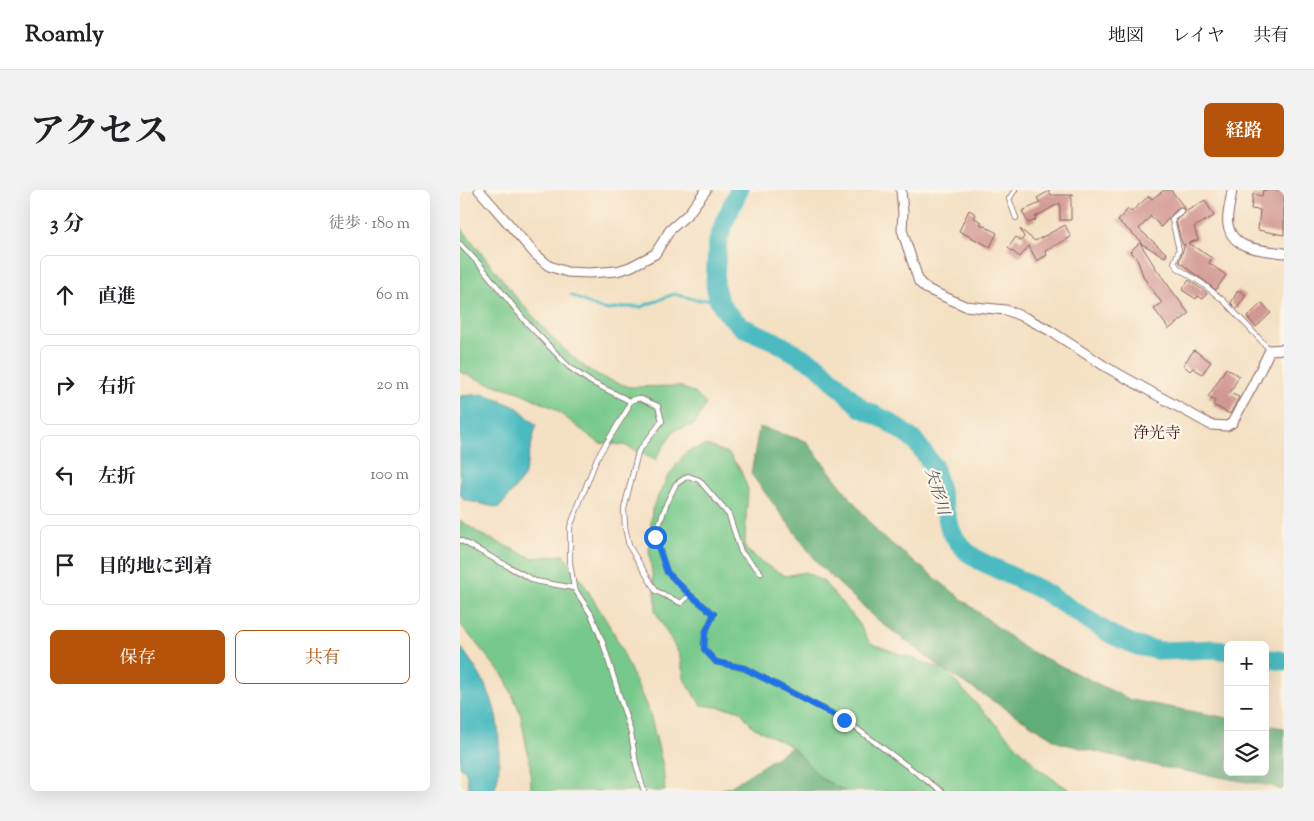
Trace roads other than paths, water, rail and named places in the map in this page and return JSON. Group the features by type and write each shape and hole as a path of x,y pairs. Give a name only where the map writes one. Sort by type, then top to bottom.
{"street":[{"path":"480,190 534,254 549,266 567,272 589,273 617,271 630,267 655,254 670,230 688,214 706,190"},
{"path":"901,190 902,230 919,282 927,290 965,306 1006,310 1026,318 1049,330 1106,367 1211,425 1226,426 1232,423 1253,386 1270,350 1284,349"},
{"path":"1232,190 1228,225 1234,238 1244,245 1263,252 1284,253"}],"lane":[{"path":"1015,190 1009,199 1016,218"},
{"path":"1181,211 1172,219 1179,250 1174,263 1178,268 1203,284 1224,301 1270,350"},
{"path":"460,244 480,265 526,322 569,367 591,382 630,402"},
{"path":"644,791 636,764 631,733 603,643 591,614 574,588 570,563 570,527 597,458 630,402 639,398 658,406 662,421 638,452 624,509 629,546 656,590 682,604 690,595"},
{"path":"761,573 741,552 729,515 699,480 688,476 676,484 666,502 655,537 667,572 690,595 714,614 705,633 704,649 716,662 744,668 844,720 933,783 941,791"},
{"path":"460,540 534,581 574,588"}],"water":[{"path":"485,394 518,408 536,425 524,477 499,508 464,500 460,493 460,396"},
{"path":"460,646 478,672 494,708 499,736 499,758 498,777 494,791 469,791 466,771 460,767"}],"waterway":[{"name":"矢形川","path":"739,190 718,241 715,285 718,299 726,312 742,327 774,341 818,366 861,408 888,421 915,441 934,467 950,530 967,552 980,561 1043,591 1112,635 1137,646 1162,651 1214,649 1224,650"},
{"path":"571,295 598,308 609,310 641,307 674,294 697,300 718,299"},
{"name":"矢形川","path":"1269,659 1284,661"}],"district":[{"name":"浄光寺","path":"1157,432"}]}
